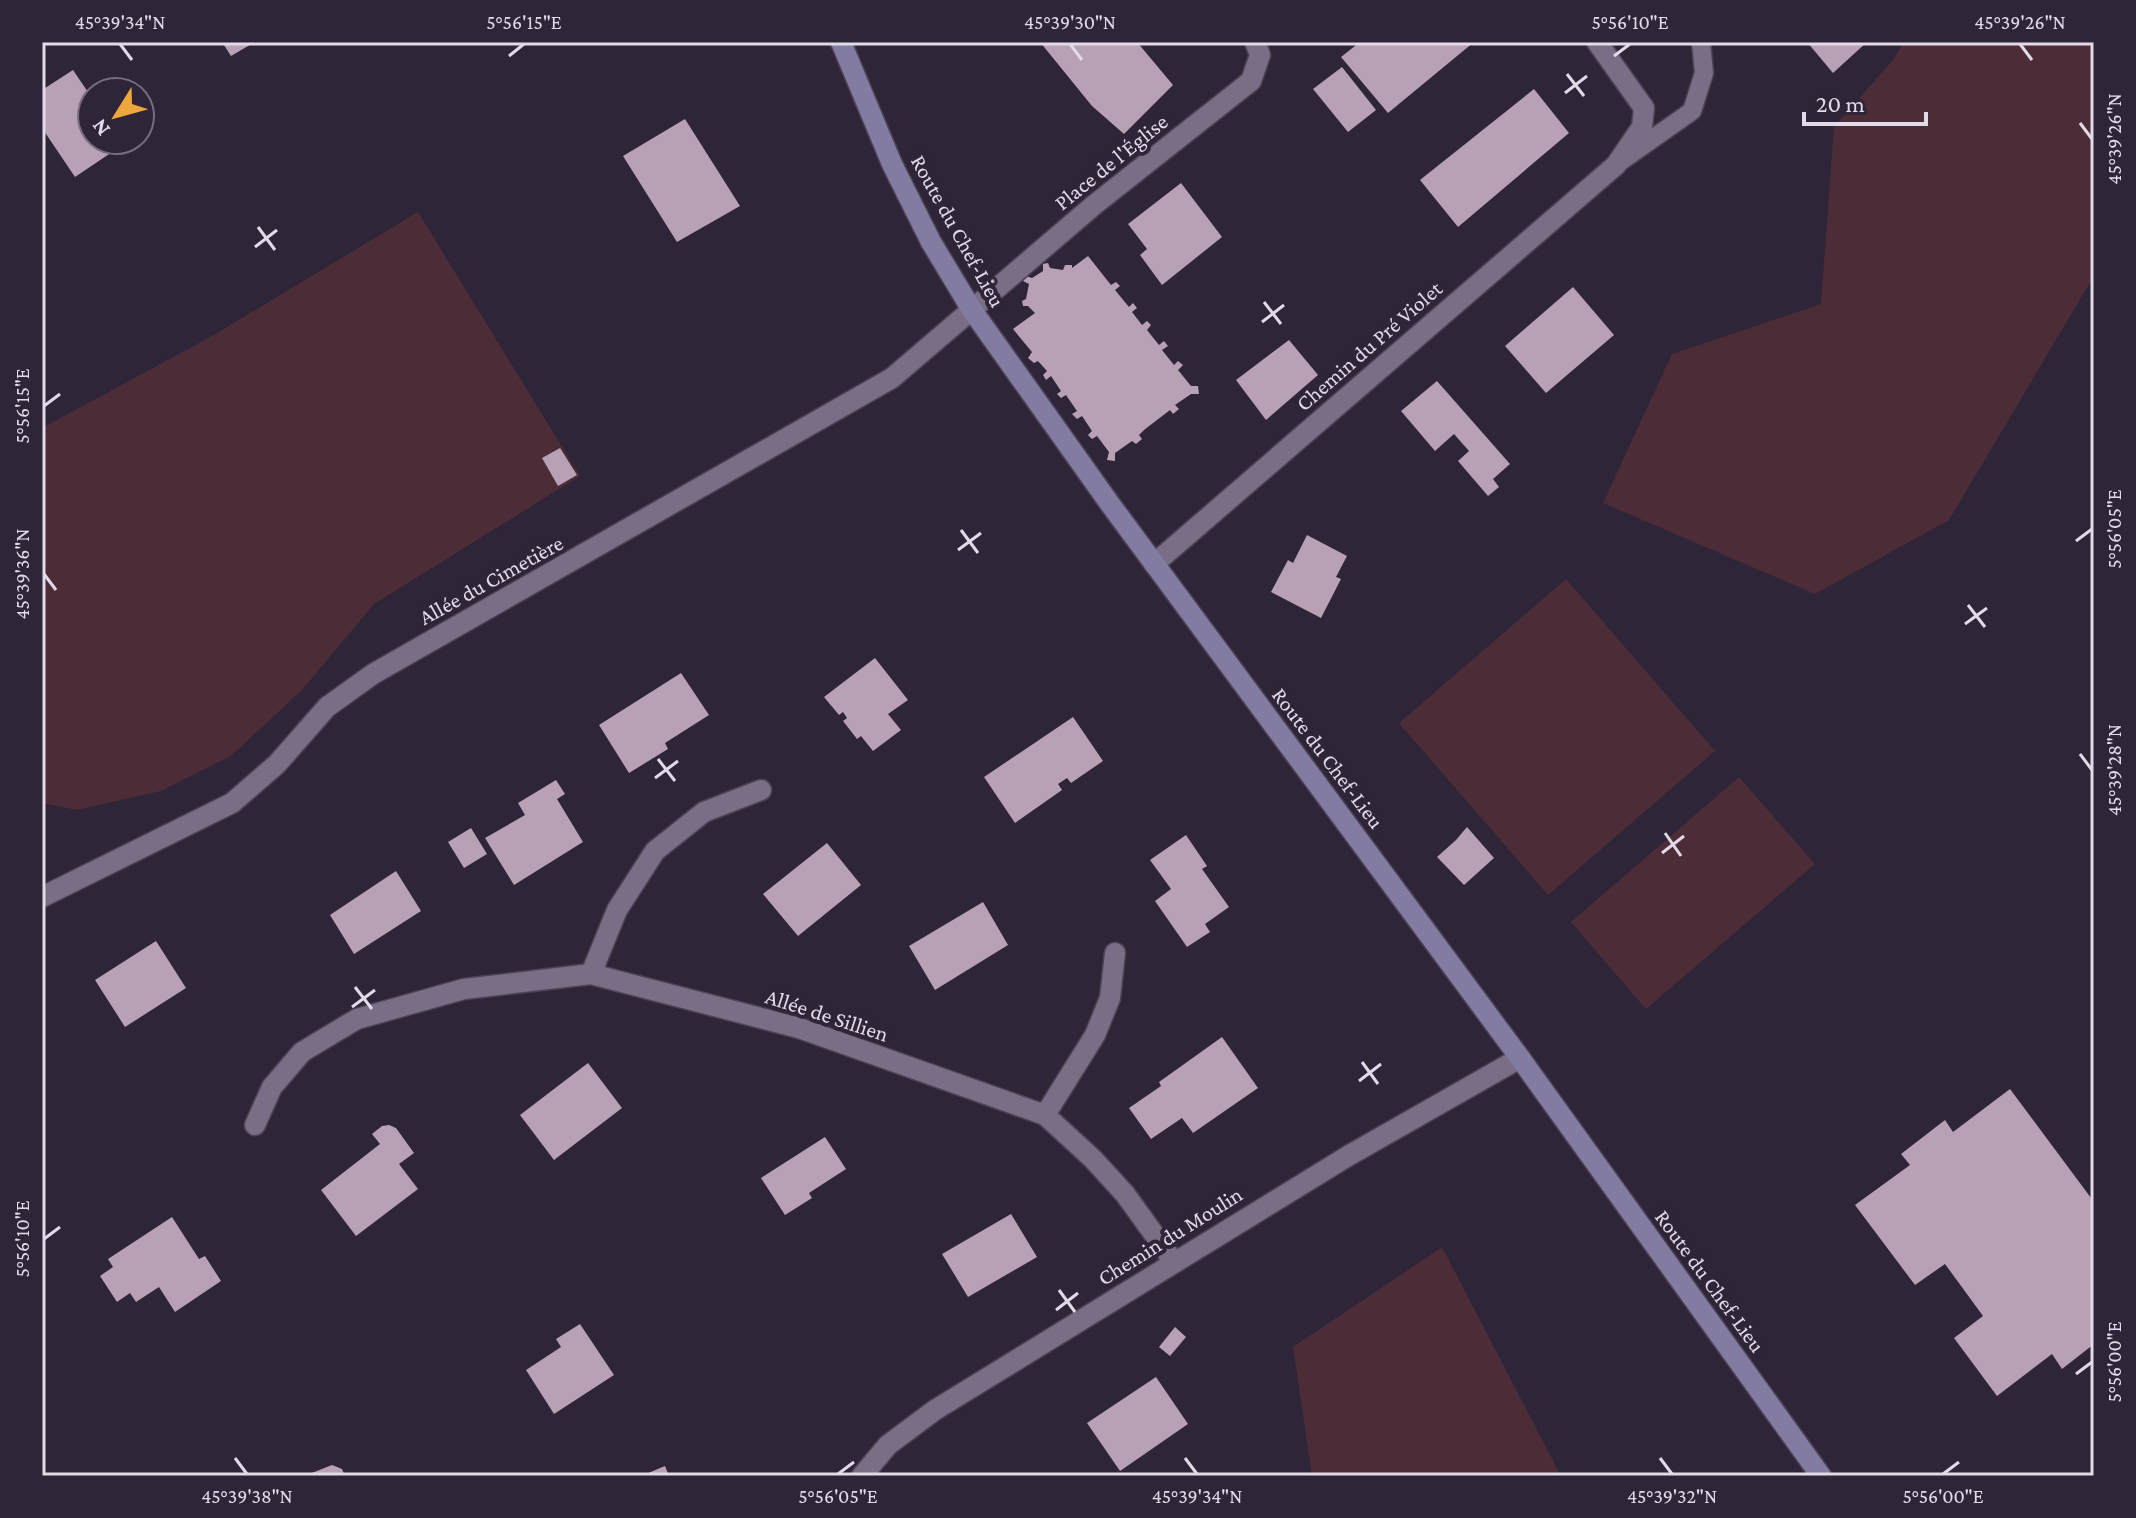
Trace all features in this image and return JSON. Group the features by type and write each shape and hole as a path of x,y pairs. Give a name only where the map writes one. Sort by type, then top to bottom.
{"main road":[{"name":"Route du Chef-Lieu","path":"841,42 892,164 931,242 972,310 1154,564 1520,1058 1821,1476"}],"street":[{"name":"Place de l'Église","path":"972,310 1094,205 1251,81 1260,55 1255,42"},
{"name":"Chemin du Pré Violet","path":"1154,564 1616,165 1642,127 1644,108 1597,42"},
{"name":"Allée du Cimetière","path":"42,897 232,803 277,764 327,707 373,674 892,378 972,310"},
{"path":"591,974 617,910 655,851 704,812 761,790"},
{"path":"1045,1115 1095,1035 1110,998 1115,953"},
{"name":"Allée de Sillien","path":"255,1125 272,1087 302,1052 357,1019 464,989 591,974 799,1028 1045,1115 1093,1159 1125,1194 1174,1262"},
{"name":"Chemin du Moulin","path":"862,1476 888,1445 935,1410 1348,1156 1520,1058"}],"lane":[{"name":"Chemin du Pré Violet","path":"1616,165 1692,111 1704,73 1701,42"}],"shaded area":[{"path":"1904,42 2094,42 2094,276 1949,520 1815,594 1603,503 1672,354 1821,304 1834,127 1893,60"},
{"path":"418,212 580,476 374,604 302,690 231,756 161,791 77,810 42,803 42,428 212,336"},
{"path":"1566,579 1715,751 1548,895 1399,723"},
{"path":"1739,777 1815,864 1646,1009 1571,922"},
{"path":"1442,1247 1561,1476 1312,1476 1293,1347"}],"building":[{"path":"222,42 255,42 231,56"},
{"path":"1040,42 1137,42 1173,85 1124,134 1092,106"},
{"path":"1360,42 1474,42 1388,113 1341,57"},
{"path":"1807,42 1867,42 1833,73"},
{"path":"1342,67 1376,110 1348,132 1313,89"},
{"path":"73,70 77,76 76,156 106,156 75,177 42,128 42,90"},
{"path":"1534,89 1569,133 1458,227 1420,180"},
{"path":"685,119 740,206 677,242 623,156"},
{"path":"1181,183 1222,237 1162,285 1140,255 1147,249 1128,224"},
{"path":"1088,256 1111,285 1116,282 1120,286 1115,290 1129,307 1133,303 1137,308 1132,312 1142,325 1147,321 1151,325 1147,330 1159,345 1164,341 1168,346 1162,350 1174,365 1178,361 1183,365 1178,370 1191,386 1198,386 1199,394 1191,394 1175,405 1179,409 1173,414 1170,410 1144,430 1139,435 1142,439 1136,444 1132,441 1115,453 1115,461 1107,460 1109,452 1097,436 1092,439 1088,435 1092,431 1082,416 1077,419 1072,414 1077,411 1066,395 1061,398 1057,394 1061,391 1051,376 1046,380 1043,375 1047,371 1038,361 1034,363 1028,358 1032,352 1013,329 1035,313 1028,306 1023,306 1029,284 1023,281 1026,276 1032,278 1043,271 1043,264 1048,263 1050,268 1063,270 1065,265 1072,265 1072,268"},
{"path":"1573,287 1614,335 1546,393 1505,346"},
{"path":"1289,340 1318,375 1266,420 1236,380"},
{"path":"1437,381 1510,464 1493,479 1499,487 1488,496 1458,461 1469,451 1454,434 1435,451 1401,411"},
{"path":"560,448 577,475 558,486 542,458"},
{"path":"1307,535 1347,556 1336,577 1341,579 1321,618 1271,592 1288,560 1293,563"},
{"path":"875,658 908,700 888,714 901,730 873,751 861,736 857,739 843,721 847,718 843,712 839,715 824,697"},
{"path":"681,673 709,715 665,743 668,749 629,773 599,725"},
{"path":"1073,717 1103,761 1071,783 1067,778 1058,784 1062,790 1015,823 984,777"},
{"path":"556,780 565,794 557,799 583,842 514,885 485,838 525,815 518,803"},
{"path":"1467,827 1494,858 1464,885 1437,857"},
{"path":"471,828 487,854 464,868 448,842"},
{"path":"1186,835 1207,866 1202,869 1229,907 1205,924 1210,932 1187,947 1155,901 1171,889 1150,860"},
{"path":"827,843 861,885 798,936 763,894"},
{"path":"396,871 421,911 354,954 330,915"},
{"path":"983,902 1008,945 935,990 909,946"},
{"path":"156,941 186,988 125,1027 95,980"},
{"path":"1222,1037 1258,1088 1193,1133 1182,1118 1151,1139 1129,1108 1161,1086 1159,1082"},
{"path":"588,1063 622,1108 554,1160 520,1115"},
{"path":"2010,1089 2094,1202 2094,1344 2062,1369 2052,1354 1997,1396 1954,1338 1983,1316 1945,1264 1915,1285 1855,1205 1910,1165 1901,1154 1945,1120 1953,1132"},
{"path":"389,1125 396,1128 414,1153 399,1164 418,1189 356,1236 321,1190 380,1144 372,1134"},
{"path":"825,1137 846,1169 809,1193 812,1198 785,1215 761,1178"},
{"path":"1011,1214 1037,1257 968,1297 942,1254"},
{"path":"172,1217 199,1259 205,1256 221,1281 175,1312 159,1287 136,1302 130,1293 117,1302 100,1276 113,1267 108,1259"},
{"path":"580,1324 614,1375 554,1414 526,1370 561,1347 556,1339"},
{"path":"1175,1327 1186,1337 1170,1356 1159,1347"},
{"path":"1156,1377 1188,1424 1120,1471 1087,1423"},
{"path":"332,1465 342,1469 345,1476 304,1476"},
{"path":"665,1466 669,1476 641,1476"}]}
